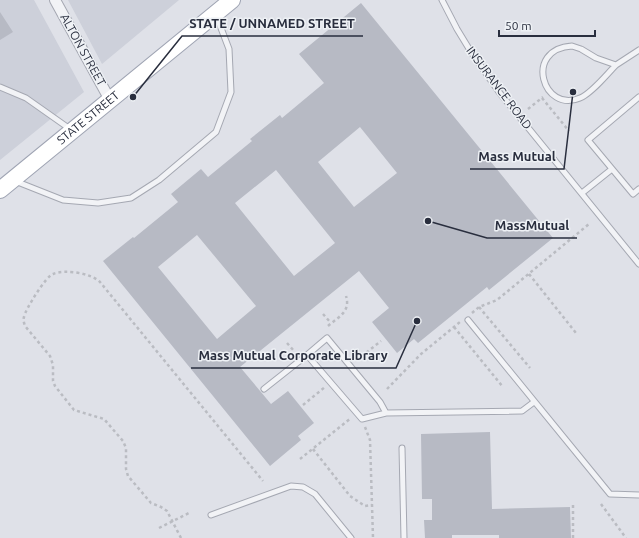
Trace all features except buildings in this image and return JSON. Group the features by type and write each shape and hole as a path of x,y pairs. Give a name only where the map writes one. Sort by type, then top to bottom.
{"main road":[{"name":"STATE STREET","path":"6,185 232,0"}],"street":[{"name":"ALTON STREET","path":"55,0 110,100"}],"lane":[{"name":"INSURANCE ROAD","path":"442,0 471,52 499,92 639,264"},
{"path":"6,185 63,200 98,203 131,198 159,180 216,132 231,92 229,49 216,13"},
{"path":"616,65 596,58 581,49 572,46 564,47 555,50 548,56 544,63 542,72 543,81 550,92 562,99 571,100 580,98 587,94 616,65 639,50"},
{"path":"0,87 26,98 73,130"},
{"path":"639,97 588,140 633,194 639,189"},
{"path":"582,193 612,169"},
{"path":"468,318 534,402 610,494 639,495"},
{"path":"264,389 327,338 380,402 386,413"},
{"path":"307,355 362,419 386,413 522,411 534,402"},
{"path":"402,448 404,538"},
{"path":"211,515 291,486 303,487 315,494 351,538"}],"path":[{"path":"528,109 550,92"},
{"path":"542,98 569,131"},
{"path":"468,318 479,307 496,300 589,224"},
{"path":"181,538 167,511 151,503 128,476 126,469 126,448 123,441 104,420 74,410 55,386 53,381 53,361 23,322 25,313 44,282 52,274 66,272 90,275 100,282 263,481"},
{"path":"528,274 576,333"},
{"path":"323,314 330,324 344,312 348,302 346,296"},
{"path":"479,307 530,368"},
{"path":"387,389 421,354 461,322"},
{"path":"454,327 503,387"},
{"path":"357,360 381,341"},
{"path":"288,343 295,352"},
{"path":"303,405 325,387"},
{"path":"300,459 351,418"},
{"path":"365,427 370,440 373,538"},
{"path":"313,449 350,496 365,506 372,505"},
{"path":"601,504 626,538"},
{"path":"573,505 573,538"},
{"path":"159,528 189,513"}],"shaded area":[{"path":"0,0 34,0 84,92 0,160"},
{"path":"68,0 179,0 102,64"}],"place":[{"name":"Mass Mutual","path":"573,92"},
{"name":"STATE / UNNAMED STREET","path":"133,97"},
{"name":"MassMutual","path":"428,221"},
{"name":"Mass Mutual Corporate Library","path":"417,321"}]}
